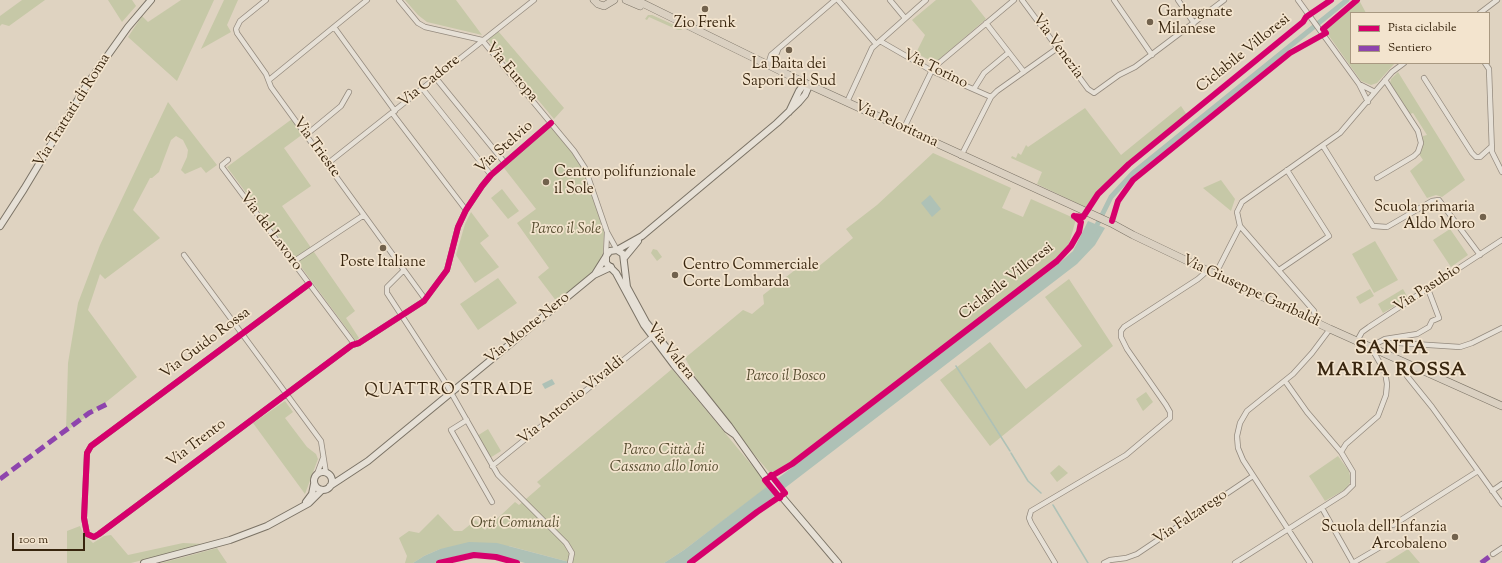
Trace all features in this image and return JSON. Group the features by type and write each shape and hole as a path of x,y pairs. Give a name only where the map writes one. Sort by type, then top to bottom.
{"main road":[{"path":"594,0 598,4 604,6 615,0"},
{"name":"Via Peloritana","path":"626,0 684,27 707,35"},
{"name":"Via Peloritana","path":"639,0 805,83 1085,213 1086,216 1110,225"},
{"name":"Via Giuseppe Garibaldi","path":"1110,225 1330,329 1502,406"}],"street":[{"name":"Via Trattati di Roma","path":"0,226 88,84 128,27 151,0"},
{"name":"Via Trieste","path":"266,0 240,21 236,29 272,87 425,299"},
{"path":"269,80 367,0"},
{"name":"Via Europa","path":"399,0 418,23 425,27 482,40 552,123 585,168 607,232 617,250"},
{"name":"Via Cadore","path":"328,164 394,112 435,77 534,0"},
{"path":"825,0 829,5"},
{"path":"768,65 773,62 780,49 835,0"},
{"name":"Via Torino","path":"838,0 878,42 932,70 991,97"},
{"path":"890,0 905,18"},
{"path":"847,102 869,54 878,42 926,0"},
{"path":"904,128 932,70 1014,0"},
{"name":"Via Venezia","path":"1022,0 1059,47 1088,89 1094,93 1119,75 1133,69 1152,55"},
{"path":"1114,0 1152,55 1224,0"},
{"path":"1178,0 1194,23"},
{"path":"1298,0 1359,84 1368,102"},
{"path":"1481,12 1498,0"},
{"path":"986,23 1024,72"},
{"path":"334,27 466,210"},
{"path":"962,156 991,97 1059,47"},
{"path":"974,89 984,73 1008,53"},
{"path":"1316,322 1314,311 1240,226 1237,212 1242,202 1340,134 1385,80 1403,64"},
{"path":"1486,64 1488,69 1491,147 1493,156 1502,171"},
{"path":"435,77 505,164"},
{"path":"1424,78 1474,155 1480,157 1491,147"},
{"path":"1377,178 1414,156 1418,152 1421,142 1418,132 1385,80"},
{"path":"642,236 619,267 611,268 606,263 606,256 611,250 617,250 642,236 789,112 805,96 808,88 805,83"},
{"path":"1359,84 1375,92"},
{"path":"422,88 491,175"},
{"path":"306,135 341,106 349,92"},
{"name":"Via Stelvio","path":"425,299 447,270 453,245 466,210 491,175 552,123"},
{"path":"1323,146 1373,226 1387,227 1432,201 1441,201 1478,255"},
{"name":"Via del Lavoro","path":"228,160 222,165 222,167 352,341 352,345"},
{"path":"1279,270 1329,236 1287,170"},
{"path":"293,262 364,215"},
{"path":"1215,275 1240,226"},
{"name":"Via Europa","path":"606,256 607,232"},
{"name":"Via Pasubio","path":"1357,341 1362,332 1369,327 1502,240"},
{"path":"617,250 622,253 624,260"},
{"path":"144,563 230,540 267,526 313,500 322,490 330,486 331,480 327,474 321,441 184,255"},
{"name":"Via Monte Nero","path":"594,275 606,256"},
{"name":"Via Valera","path":"624,260 627,287 646,322 748,454 838,563"},
{"name":"Via Monte Nero","path":"330,486 394,440 450,392 594,275 611,268"},
{"name":"Via Valera","path":"611,268 620,280 634,309 652,337 727,429 734,434"},
{"path":"404,270 398,274 386,290 467,420 492,466 504,481 566,543 571,551 572,557 570,563"},
{"path":"1056,563 1031,523 1030,513 1035,508 1129,453 1169,420 1170,412 1166,405 1127,349 1121,337 1124,327 1207,271"},
{"name":"Via Guido Rossa","path":"119,425 309,284"},
{"path":"1342,452 1346,444 1375,420 1380,413 1385,400 1387,384 1386,375 1371,347 1385,339 1417,334 1429,327 1432,322 1439,318 1428,289"},
{"name":"Via Trento","path":"119,425 91,446 87,453 84,518 85,530 90,536 99,534 352,345 359,343 425,299"},
{"path":"1398,343 1460,347 1472,344 1502,328"},
{"path":"1310,563 1243,460 1236,439 1244,414 1285,381 1312,353 1330,329"},
{"name":"Via Antonio Vivaldi","path":"492,466 652,337"},
{"path":"1409,365 1407,376 1502,504"},
{"path":"1236,563 1345,493 1353,485 1353,472 1342,452 1312,418 1285,381"},
{"path":"467,420 451,430 492,502"},
{"path":"303,507 312,494 314,479 324,454"},
{"path":"1393,525 1478,471"},
{"path":"317,474 336,476 350,473"},
{"name":"Via Falzarego","path":"1104,563 1110,560 1130,557 1144,549 1253,476"},
{"path":"314,484 317,488 322,490"},
{"path":"1492,491 1502,484"},
{"path":"1322,508 1353,563 1382,546"},
{"path":"1493,554 1502,548"}],"green space":[{"path":"22,0 45,0 9,26 2,24 0,26 0,16"},
{"path":"108,0 132,0 136,6 122,22"},
{"path":"181,0 214,0 177,81 128,37 142,16 148,22"},
{"path":"224,0 238,0 227,25 231,32 201,49"},
{"path":"405,0 456,0 482,35 427,22 418,15"},
{"path":"936,0 971,0 986,19 935,63 916,53 925,35 912,20"},
{"path":"1354,0 1359,0 1365,12 1350,12 1350,64 1394,64 1377,83 1371,85 1361,81 1322,26"},
{"path":"648,15 652,15 681,28 682,30 678,30 649,17 647,20 645,19"},
{"path":"498,31 564,108 554,119 488,40"},
{"path":"1398,72 1465,180 1442,197 1436,195 1427,198 1410,171 1423,160 1419,154 1423,146 1423,136 1427,135 1413,113 1410,114 1390,83 1391,79"},
{"path":"168,102 217,165 206,173 201,167 185,174 181,170 187,157 188,150 183,140 176,136 171,140 159,172 150,178 133,210 160,238 105,279 100,274 88,310 137,377 100,407 66,431 68,363 78,303 100,245"},
{"path":"1181,106 1187,115 1116,174 1096,194 1087,208 1037,184 1042,172 1011,158 1012,156 1016,158 1018,153 1021,155 1026,145 1028,147 1085,108 1121,155"},
{"path":"292,119 303,134 284,148 311,186 282,206 355,311 346,318 359,338 356,341 227,167"},
{"name":"Parco il Sole","path":"551,126 585,168 604,233 603,253 597,266 589,277 557,302 538,277 549,268 517,223 536,209 504,168"},
{"name":"Parco il Bosco","path":"933,153 1011,188 1002,208 1023,217 1031,199 1076,219 1069,244 1056,260 784,467 770,473 710,403 685,358 743,310 752,314 764,304 763,295 804,263 812,272 853,238 846,229 877,205"},
{"path":"1221,180 1235,199 1231,211 1203,188"},
{"path":"502,189 519,211 508,219 491,198"},
{"path":"471,212 489,236 480,243 499,267 475,283 456,255 465,224"},
{"path":"1450,229 1468,255 1451,267 1433,240"},
{"path":"1375,241 1398,280 1374,293 1352,254"},
{"path":"653,249 657,250 662,257 657,261 651,253"},
{"path":"498,278 517,303 478,330 460,304"},
{"path":"1069,279 1113,346 990,446 940,380 990,342 1026,389 1082,346 1045,297"},
{"path":"1370,289 1374,296 1360,304 1356,297"},
{"path":"1403,289 1408,298 1383,313 1378,304"},
{"name":"Parco Città di Cassano allo Ionio","path":"672,369 769,486 684,550 664,563 573,563 509,546 440,549 413,563 405,563 407,556 399,538 409,531 419,533 438,514 454,531 462,531 476,520 485,530 515,502 519,505 541,486 537,482"},
{"path":"1146,392 1153,402 1143,411 1136,399"},
{"path":"285,401 293,412 285,418 307,447 316,454 318,459 305,494 253,423"},
{"path":"488,429 501,451 490,458 477,436"},
{"path":"1338,456 1349,471 1351,481 1346,489 1325,501 1309,476"},
{"path":"1059,465 1068,473 1057,482 1050,473"},
{"path":"80,526 83,533 93,543 104,536 111,535 128,555 183,543 205,544 131,563 67,563 67,531"},
{"path":"217,548 227,563 161,563 188,556"},
{"path":"1408,549 1420,563 1385,563 1389,561"}],"shaded area":[{"path":"930,195 941,209 932,217 921,203"},
{"path":"1088,221 1105,228 1095,245 1077,264 687,563 664,563 684,550 1057,265 1073,251"},
{"path":"552,379 555,384 545,389 542,384"},
{"path":"469,542 497,543 573,563 525,563 496,555 470,553 444,559 435,563 413,563 440,549"}],"waterway":[{"path":"1094,231 1111,197 1133,173 1347,0"},
{"path":"956,366 1010,451"},
{"path":"1011,453 1028,481 1041,493"},
{"path":"1053,505 1088,563"}],"marked path":[{"path":"0,479 89,413 107,404"},
{"path":"1481,563 1493,554"}],"cycle path":[{"name":"Ciclabile Villoresi","path":"1074,216 1083,217 1098,194 1129,164 1303,22 1306,17 1331,0"},
{"path":"1112,221 1118,201 1133,180 1290,53 1326,33 1323,29 1357,0"},
{"path":"309,284 91,446 87,453 84,518 87,534 94,537 99,534 352,345 359,343 424,301 447,270 458,227 466,210 482,186 491,175 551,123"},
{"name":"Ciclabile Villoresi","path":"780,498 765,480 792,464 1057,261 1071,246 1079,232 1081,222 1074,216"},
{"path":"690,563 757,512 785,493 771,475"},
{"path":"439,563 474,555 496,557 517,563"}],"place":[{"name":"Zio Frenk","path":"705,9"},
{"name":"Garbagnate Milanese","path":"1150,22"},
{"name":"La Baita dei Sapori del Sud","path":"789,50"},
{"name":"Centro polifunzionale il Sole","path":"546,182"},
{"name":"Scuola primaria Aldo Moro","path":"1483,217"},
{"name":"Poste Italiane","path":"383,248"},
{"name":"Centro Commerciale Corte Lombarda","path":"675,275"},
{"name":"Scuola dell'Infanzia Arcobaleno","path":"1455,537"}],"district":[{"name":"SANTA MARIA ROSSA","path":"1392,361"},
{"name":"QUATTRO STRADE","path":"449,391"}],"park label":[{"name":"Orti Comunali","path":"515,524"}]}
